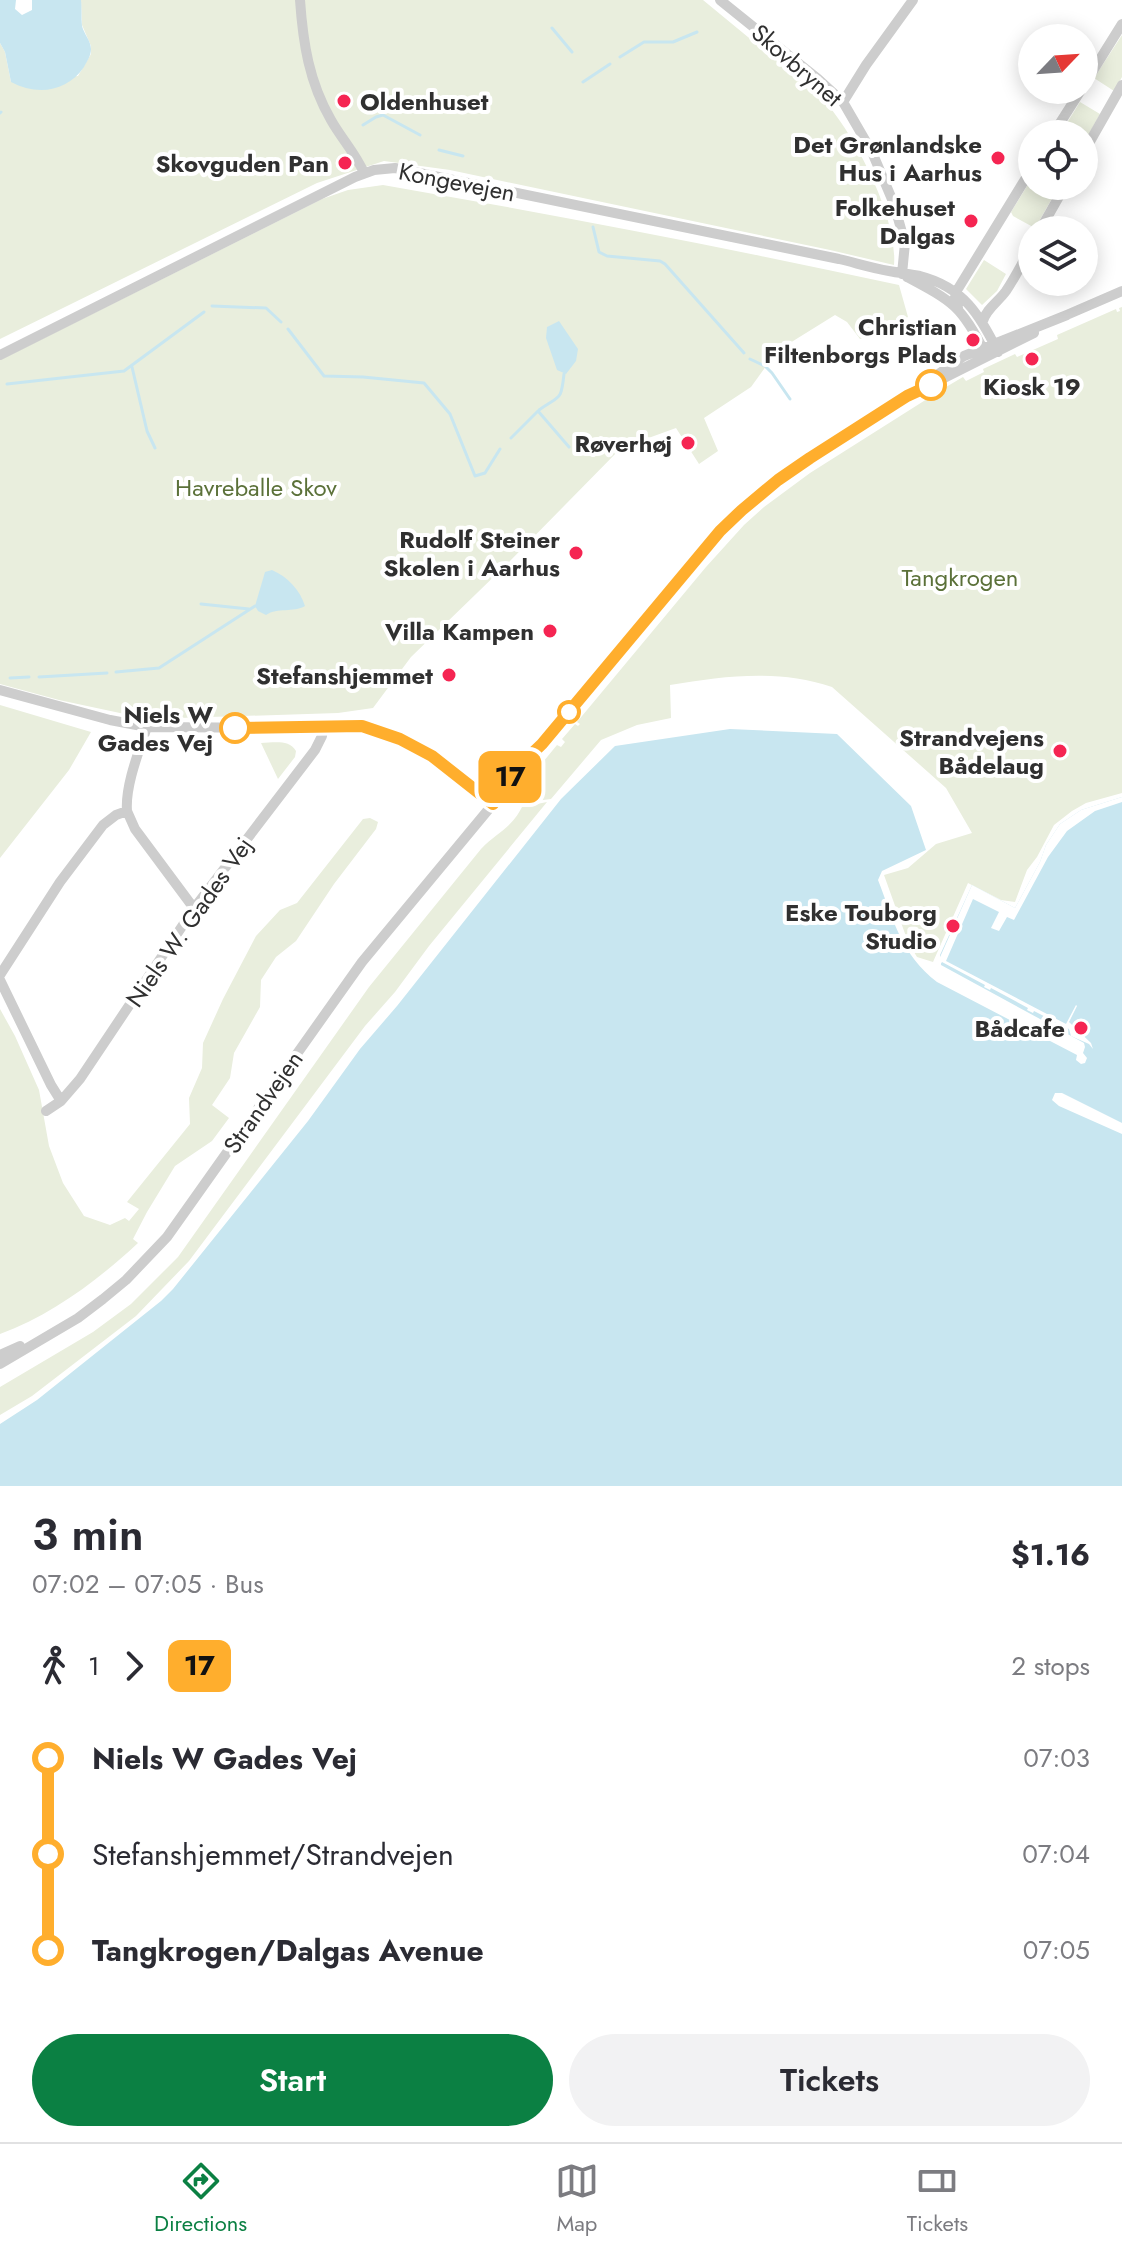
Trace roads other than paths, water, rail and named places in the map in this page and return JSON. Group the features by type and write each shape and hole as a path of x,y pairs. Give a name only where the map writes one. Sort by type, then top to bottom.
{"street":[{"path":"300,0 302,32 318,97 364,173"},
{"name":"Skovbrynet","path":"720,0 843,102 872,152 894,204 905,243 902,274"},
{"path":"843,102 913,0"},
{"path":"1098,63 1122,24"},
{"path":"1098,127 1122,85"},
{"name":"Kongevejen","path":"0,355 364,173 385,168 403,169 902,274"},
{"path":"958,308 956,292 1018,191"},
{"path":"983,321 1018,271"},
{"path":"902,274 935,281 956,292 983,321 996,348"},
{"path":"902,274 958,308 985,353"},
{"name":"Strandvejen","path":"0,1364 91,1308 126,1280 167,1237 362,962 493,804 500,788 519,765 542,744 726,525 795,468 907,396 985,353 1122,291"},
{"path":"0,690 147,727 362,726 400,739 432,756 493,804"},
{"path":"147,727 129,789 127,811 135,829 195,907"},
{"name":"Niels W. Gades Vej","path":"46,1111 61,1101 80,1079 195,907 315,750 323,727"},
{"path":"61,1101 0,977 60,882 103,825 127,811"},
{"path":"0,1355 59,1330"}],"water":[{"path":"0,0 16,0 15,9 22,15 32,10 32,0 81,0 82,26 91,49 88,61 77,75 51,89 31,89 11,82 0,43"},
{"path":"559,321 578,349 576,361 566,374 557,370 546,338 547,327"},
{"path":"272,570 293,585 305,606 266,615 258,611 255,606 265,572"},
{"path":"730,729 837,734 911,806 926,850 882,871 878,880 900,936 915,960 937,982 1077,1055 1076,1060 1081,1064 1087,1058 1083,1053 1084,1043 941,965 940,955 972,885 1015,908 1046,845 1060,824 1081,810 1122,797 1122,1123 1062,1093 1055,1093 1052,1100 1122,1134 1122,1486 0,1486 0,1424 37,1400 173,1289 561,799 615,746"}],"waterway":[{"path":"552,28 572,52"},
{"path":"620,57 644,42 673,42 697,32"},
{"path":"583,82 610,64"},
{"path":"363,125 383,115 420,135"},
{"path":"439,150 463,156"},
{"path":"593,227 599,252 607,256 665,264 744,353"},
{"path":"212,306 266,308 281,322"},
{"path":"7,384 124,371 204,312"},
{"path":"288,329 324,376 424,383 450,414 475,476 485,473 500,449"},
{"path":"750,359 765,366 790,399"},
{"path":"132,367 147,431 155,448"},
{"path":"539,410 558,397 564,374"},
{"path":"511,438 538,411 569,447"},
{"path":"201,604 249,609"},
{"path":"116,672 159,668 255,606"},
{"path":"39,677 107,673"},
{"path":"10,678 29,677"}],"place":[{"name":"Oldenhuset","path":"344,101"},
{"name":"Det Grønlandske Hus i Aarhus","path":"998,158"},
{"name":"Skovguden Pan","path":"345,163"},
{"name":"Folkehuset Dalgas","path":"971,221"},
{"name":"Christian Filtenborgs Plads","path":"973,340"},
{"name":"Kiosk 19","path":"1032,359"},
{"name":"Røverhøj","path":"688,443"},
{"name":"Rudolf Steiner Skolen i Aarhus","path":"576,553"},
{"name":"Villa Kampen","path":"550,631"},
{"name":"Stefanshjemmet","path":"449,675"},
{"name":"Niels W Gades Vej","path":"235,728"},
{"name":"Strandvejens Bådelaug","path":"1060,751"},
{"name":"Eske Touborg Studio","path":"953,926"},
{"name":"Bådcafe","path":"1081,1028"}],"park label":[{"name":"Havreballe Skov","path":"256,487"},
{"name":"Tangkrogen","path":"960,577"}]}
